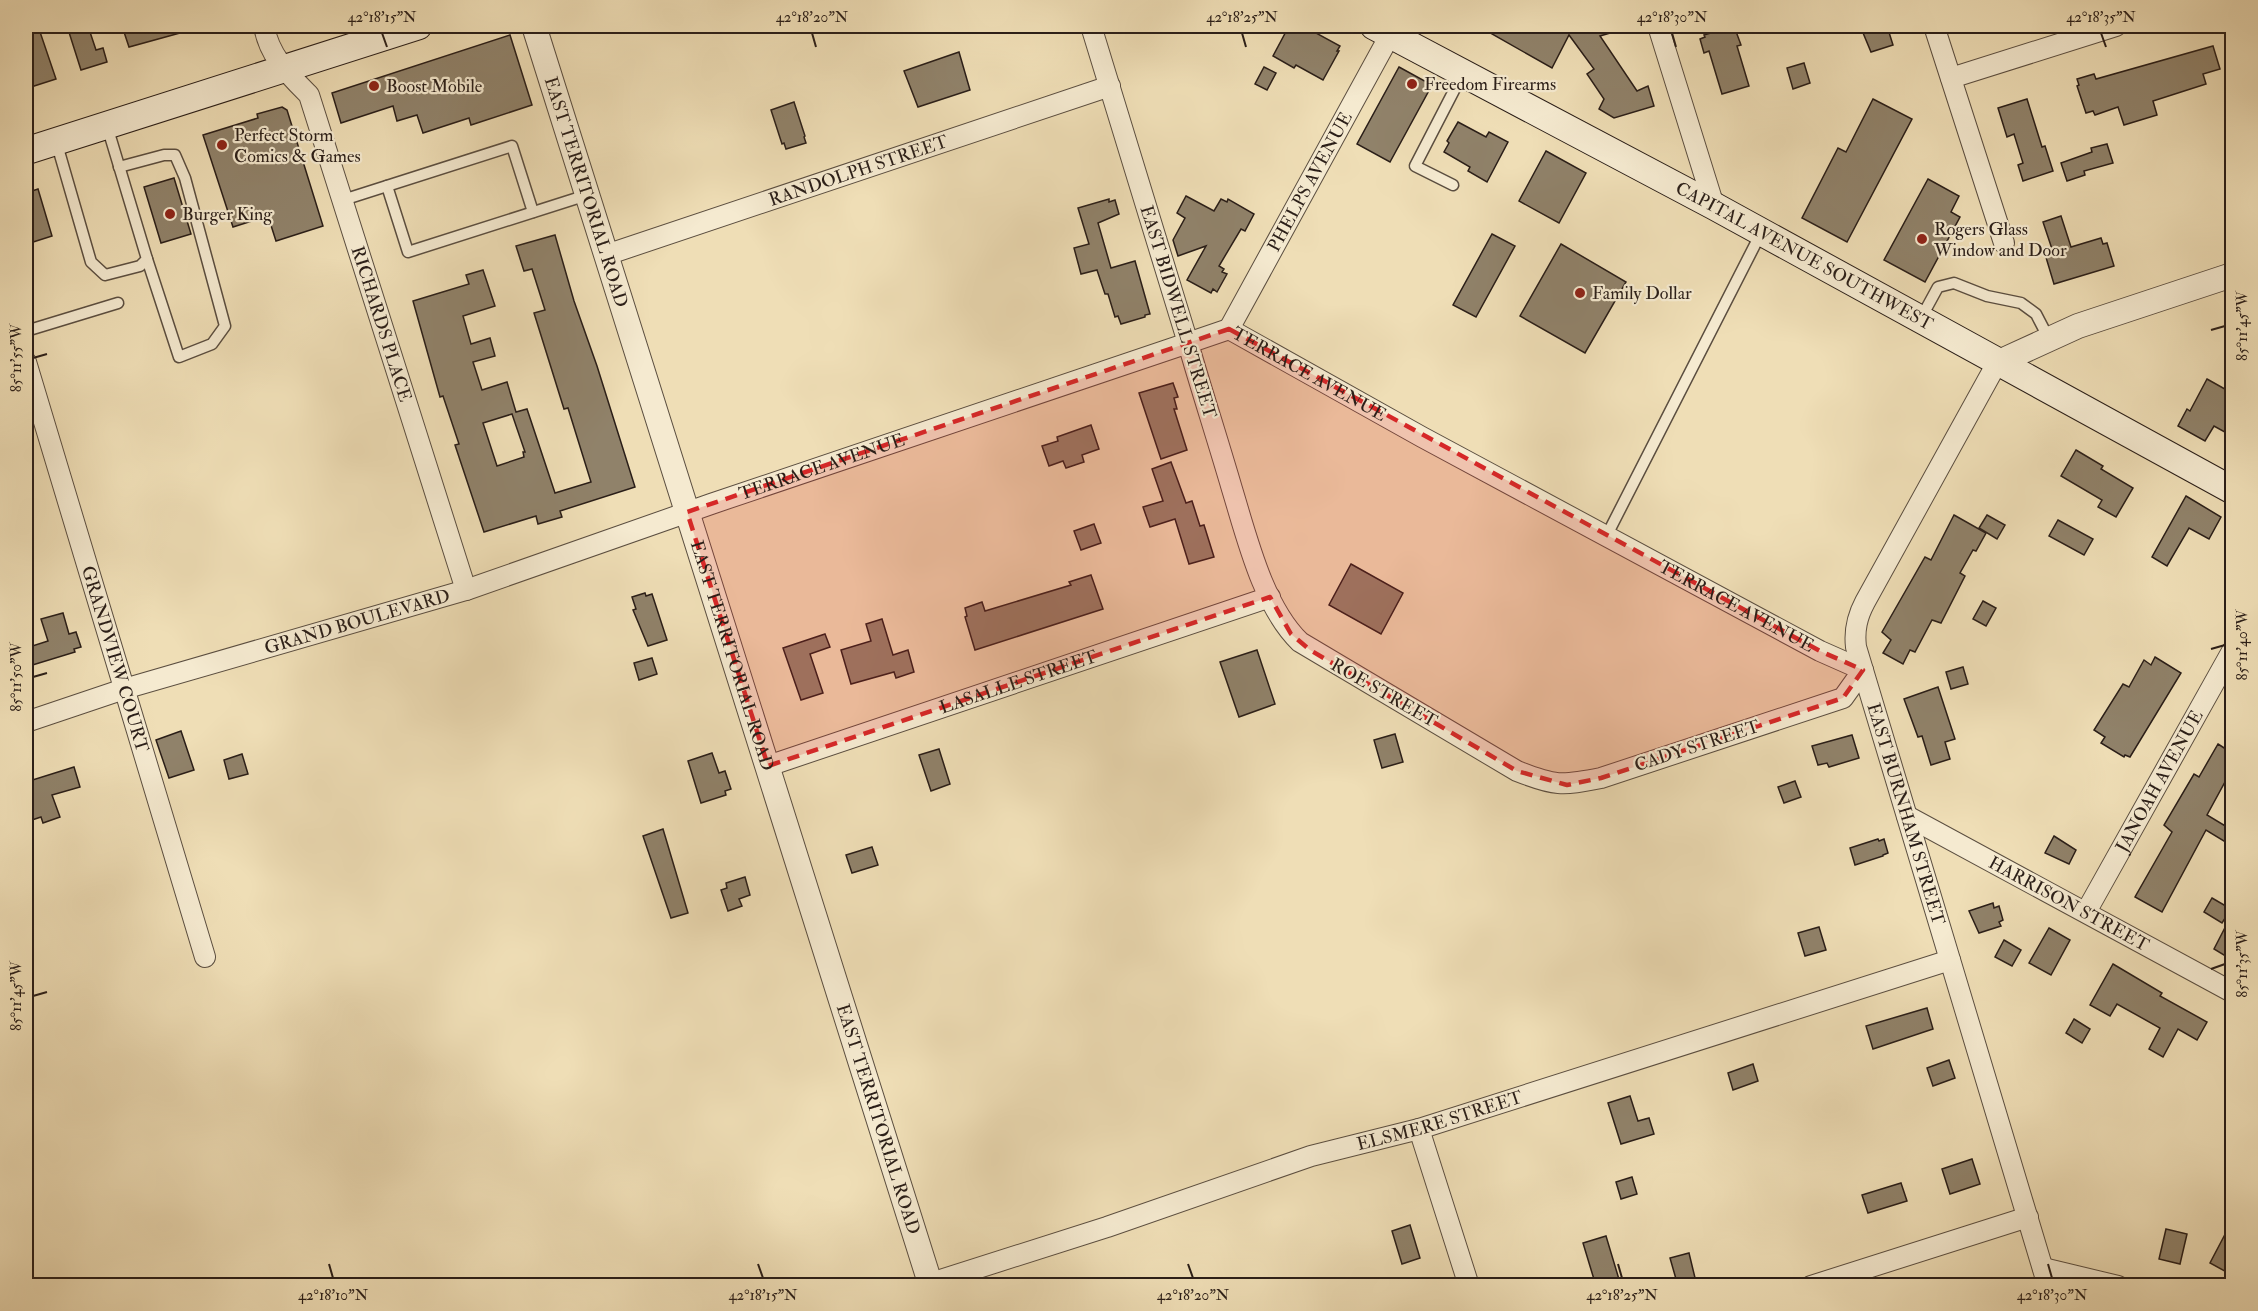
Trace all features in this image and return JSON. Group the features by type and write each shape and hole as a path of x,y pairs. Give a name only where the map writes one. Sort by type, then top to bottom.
{"main road":[{"path":"26,151 418,26"},
{"name":"CAPITAL AVENUE SOUTHWEST","path":"1382,30 1714,206 1997,363 2232,489"}],"street":[{"name":"EAST TERRITORIAL ROAD","path":"534,26 931,1284"},
{"name":"EAST BIDWELL STREET","path":"1091,26 1247,538 1270,597"},
{"path":"1658,26 1714,206"},
{"path":"1934,26 2004,243"},
{"path":"1951,78 2116,26"},
{"name":"RICHARDS PLACE","path":"267,27 269,44 282,68 309,95 466,590"},
{"name":"PHELPS AVENUE","path":"1229,330 1382,30"},
{"name":"RANDOLPH STREET","path":"606,255 1110,86"},
{"path":"1997,363 2078,326 2232,275"},
{"name":"TERRACE AVENUE","path":"687,512 1229,330 1820,651 1863,670"},
{"name":"GRANDVIEW COURT","path":"26,362 205,957"},
{"name":"EAST BURNHAM STREET","path":"1997,363 1859,613 1854,634 2045,1277"},
{"name":"GRAND BOULEVARD","path":"26,722 124,689 466,590 687,512"},
{"name":"LASALLE STREET","path":"768,766 1270,597"},
{"name":"ROE STREET","path":"1270,597 1291,634 1310,650 1517,771"},
{"name":"JANOAH AVENUE","path":"2086,912 2232,651"},
{"name":"CADY STREET","path":"1517,771 1545,782 1567,785 1601,778 1843,698 1863,670"},
{"name":"HARRISON STREET","path":"1907,816 2232,992"},
{"name":"ELSMERE STREET","path":"931,1284 1107,1227 1311,1156 1419,1129 1950,960"},
{"path":"1419,1129 1469,1286"},
{"path":"1811,1286 2028,1217"},
{"path":"2045,1277 2118,1286"}],"lane":[{"path":"1453,185 1415,166 1463,73"},
{"path":"106,125 147,259 179,357 212,344 225,326 185,178 175,155 164,155 119,167"},
{"path":"56,141 92,262 105,275 140,266 147,259"},
{"path":"343,200 512,146 533,212"},
{"path":"387,186 408,252 587,195"},
{"path":"1607,535 1761,233"},
{"path":"1920,320 1938,287 1954,283 1987,296 2021,303 2036,314 2049,339"},
{"path":"26,331 118,303"}],"highlighted area":[{"path":"1229,329 1820,651 1863,670 1843,698 1601,778 1567,785 1517,771 1310,650 1291,634 1270,597 768,766 687,512"}],"building":[{"path":"26,26 38,26 56,79 31,87 26,69"},
{"path":"67,26 88,26 96,50 103,48 107,62 81,70"},
{"path":"122,26 190,26 191,30 129,47"},
{"path":"1289,26 1315,26 1312,30 1314,32 1340,46 1323,80 1296,65 1294,68 1273,56"},
{"path":"1478,26 1624,26 1624,29 1600,36 1637,91 1648,86 1654,106 1614,118 1599,109 1604,99 1587,74 1594,69 1569,35 1552,68"},
{"path":"1734,26 1741,45 1737,46 1749,86 1722,94 1709,51 1704,53 1700,39 1705,37 1704,35"},
{"path":"1887,26 1893,45 1871,52 1861,28"},
{"path":"510,35 532,105 471,125 469,118 423,133 417,115 397,121 393,106 341,123 332,93"},
{"path":"2213,46 2220,69 2203,74 2206,84 2153,101 2157,115 2124,125 2118,107 2095,115 2093,111 2086,113 2077,79 2094,74 2096,79"},
{"path":"959,52 970,90 918,107 904,71"},
{"path":"1804,63 1810,83 1793,89 1787,68"},
{"path":"1264,67 1276,73 1267,90 1255,84"},
{"path":"1399,67 1432,85 1390,162 1357,144"},
{"path":"1873,99 1912,119 1847,242 1802,218 1838,148 1846,152"},
{"path":"2027,99 2042,147 2045,146 2053,171 2023,181 2018,165 2023,163 2014,134 2007,137 1998,108"},
{"path":"794,102 806,143 786,149 784,143 782,144 771,110"},
{"path":"282,107 287,110 323,226 276,241 268,216 233,227 203,135 258,118 257,114"},
{"path":"1458,122 1486,137 1489,132 1508,142 1487,182 1468,171 1470,167 1444,152 1449,143 1447,141"},
{"path":"2107,144 2113,163 2084,171 2085,175 2067,181 2061,163 2092,152 2091,148"},
{"path":"1546,151 1586,173 1559,223 1519,201"},
{"name":"Burger King","path":"174,178 191,234 161,243 144,187"},
{"name":"Rogers Glass Window and Door","path":"1928,179 1959,196 1951,212 1960,217 1925,282 1884,260"},
{"path":"38,189 52,236 30,243 26,228 26,193"},
{"path":"1186,196 1214,211 1221,199 1227,202 1228,199 1254,214 1245,231 1241,229 1219,266 1224,269 1222,272 1227,274 1217,292 1213,289 1211,293 1187,280 1206,246 1178,256 1173,240 1185,218 1177,213"},
{"path":"1109,199 1109,202 1115,200 1119,214 1098,223 1111,268 1135,261 1150,314 1121,324 1118,316 1115,317 1097,270 1081,274 1074,248 1089,244 1078,208"},
{"path":"2061,216 2071,247 2101,238 2103,244 2107,243 2114,266 2054,284 2045,254 2053,252 2043,222"},
{"path":"1492,234 1515,246 1476,317 1453,305"},
{"path":"555,235 574,301 635,487 560,511 562,517 538,524 536,516 484,532 455,445 459,444 443,396 440,397 413,301 469,284 466,275 483,270 495,306 463,316 471,344 490,338 495,356 473,362 482,390 507,382 516,412 527,409 555,493 591,482 568,408 564,409 534,313 545,310 532,269 524,271 516,246","holes":["512,414 525,452 523,452 524,457 497,466 483,423"]},
{"path":"1561,244 1626,282 1585,353 1520,316"},
{"path":"2207,379 2232,393 2232,436 2214,426 2205,441 2178,426 2187,409 2190,411"},
{"path":"1173,383 1178,397 1174,398 1177,409 1174,409 1187,450 1161,459 1139,393"},
{"path":"1091,425 1099,449 1082,455 1084,462 1066,468 1063,461 1049,466 1042,446 1058,441 1057,437"},
{"path":"2076,450 2103,466 2101,469 2133,488 2116,517 2098,507 2102,500 2061,476"},
{"path":"1171,462 1186,503 1192,501 1200,526 1204,525 1214,557 1189,564 1175,519 1150,527 1143,507 1163,501 1152,469"},
{"path":"2186,496 2221,517 2209,539 2189,528 2167,566 2152,557"},
{"path":"1954,515 1986,533 1960,573 1965,576 1941,623 1932,620 1915,652 1910,650 1903,664 1883,653 1891,640 1882,632 1925,557 1931,560"},
{"path":"1987,515 2005,525 1997,539 1979,528"},
{"path":"2058,520 2093,539 2084,555 2049,536"},
{"path":"1094,524 1101,543 1081,550 1074,531"},
{"path":"1351,564 1403,593 1381,634 1329,605"},
{"path":"1091,575 1103,609 975,650 965,617 967,616 965,608 982,602 985,611 1071,585 1069,582"},
{"path":"645,593 646,596 652,594 667,640 648,646 633,610 636,609 632,597"},
{"path":"1983,601 1996,608 1986,626 1973,619"},
{"path":"63,613 69,634 76,632 81,647 74,649 75,652 26,667 26,648 48,641 41,619"},
{"path":"882,619 893,655 908,650 914,672 896,678 894,672 851,684 841,650 871,641 866,624"},
{"path":"825,634 830,647 810,654 823,693 801,700 783,648"},
{"path":"1257,650 1275,704 1239,717 1220,662"},
{"path":"2155,657 2181,673 2130,757 2125,755 2124,757 2101,743 2105,737 2094,730 2123,684 2129,687 2144,660 2151,665"},
{"path":"652,658 657,674 639,680 634,663"},
{"path":"1963,667 1968,684 1951,689 1946,672"},
{"path":"1938,687 1955,739 1945,742 1950,759 1931,765 1922,736 1918,737 1904,699"},
{"path":"181,731 194,770 169,778 156,740"},
{"path":"1395,734 1403,762 1382,768 1374,740"},
{"path":"1852,735 1859,758 1829,767 1827,763 1818,765 1812,746"},
{"path":"2218,744 2232,753 2232,769 2207,815 2232,830 2232,846 2206,830 2162,912 2135,897 2172,832 2164,825 2194,774 2199,777"},
{"path":"939,749 950,784 931,791 919,755"},
{"path":"712,753 719,773 725,771 731,789 725,791 726,795 701,803 688,761"},
{"path":"242,754 248,774 229,779 224,760"},
{"path":"74,767 80,787 52,795 60,817 43,823 41,817 26,822 26,782"},
{"path":"1795,781 1801,797 1784,803 1778,787"},
{"path":"663,829 688,913 671,918 643,836"},
{"path":"2054,836 2076,850 2069,864 2045,853"},
{"path":"1878,839 1879,841 1884,839 1888,853 1855,865 1850,848"},
{"path":"872,847 878,865 852,873 846,855"},
{"path":"745,877 750,895 739,899 742,906 728,911 721,890 727,888 726,883"},
{"path":"2212,898 2231,909 2222,923 2204,912"},
{"path":"1993,903 1994,908 1999,906 2003,920 1999,922 2001,926 1979,933 1969,911"},
{"path":"2232,914 2232,960 2214,949"},
{"path":"1819,927 1826,950 1805,956 1798,933"},
{"path":"2049,928 2070,940 2051,975 2029,963"},
{"path":"2004,940 2021,950 2012,966 1995,957"},
{"path":"2113,964 2162,993 2160,996 2207,1022 2197,1040 2178,1029 2163,1057 2149,1049 2160,1028 2117,1004 2110,1016 2090,1005"},
{"path":"1927,1008 1933,1029 1873,1049 1866,1026"},
{"path":"2074,1019 2090,1029 2082,1043 2066,1033"},
{"path":"1949,1060 1955,1078 1933,1086 1927,1068"},
{"path":"1753,1064 1758,1081 1733,1090 1728,1073"},
{"path":"1630,1096 1638,1121 1649,1118 1654,1134 1621,1144 1608,1103"},
{"path":"1972,1159 1980,1184 1950,1194 1942,1169"},
{"path":"1632,1177 1637,1194 1621,1199 1616,1182"},
{"path":"1901,1183 1907,1201 1868,1213 1862,1195"},
{"path":"2232,1221 2232,1275 2210,1263"},
{"path":"1410,1225 1420,1258 1402,1264 1392,1231"},
{"path":"2166,1229 2187,1234 2180,1264 2159,1259"},
{"path":"1606,1236 1621,1286 1596,1286 1583,1243"},
{"path":"1689,1253 1696,1282 1678,1286 1670,1258"}],"place":[{"name":"Freedom Firearms","path":"1412,84"},
{"name":"Boost Mobile","path":"374,86"},
{"name":"Perfect Storm Comics & Games","path":"222,145"},
{"name":"Burger King","path":"170,214"},
{"name":"Rogers Glass Window and Door","path":"1922,239"},
{"name":"Family Dollar","path":"1580,293"}]}
